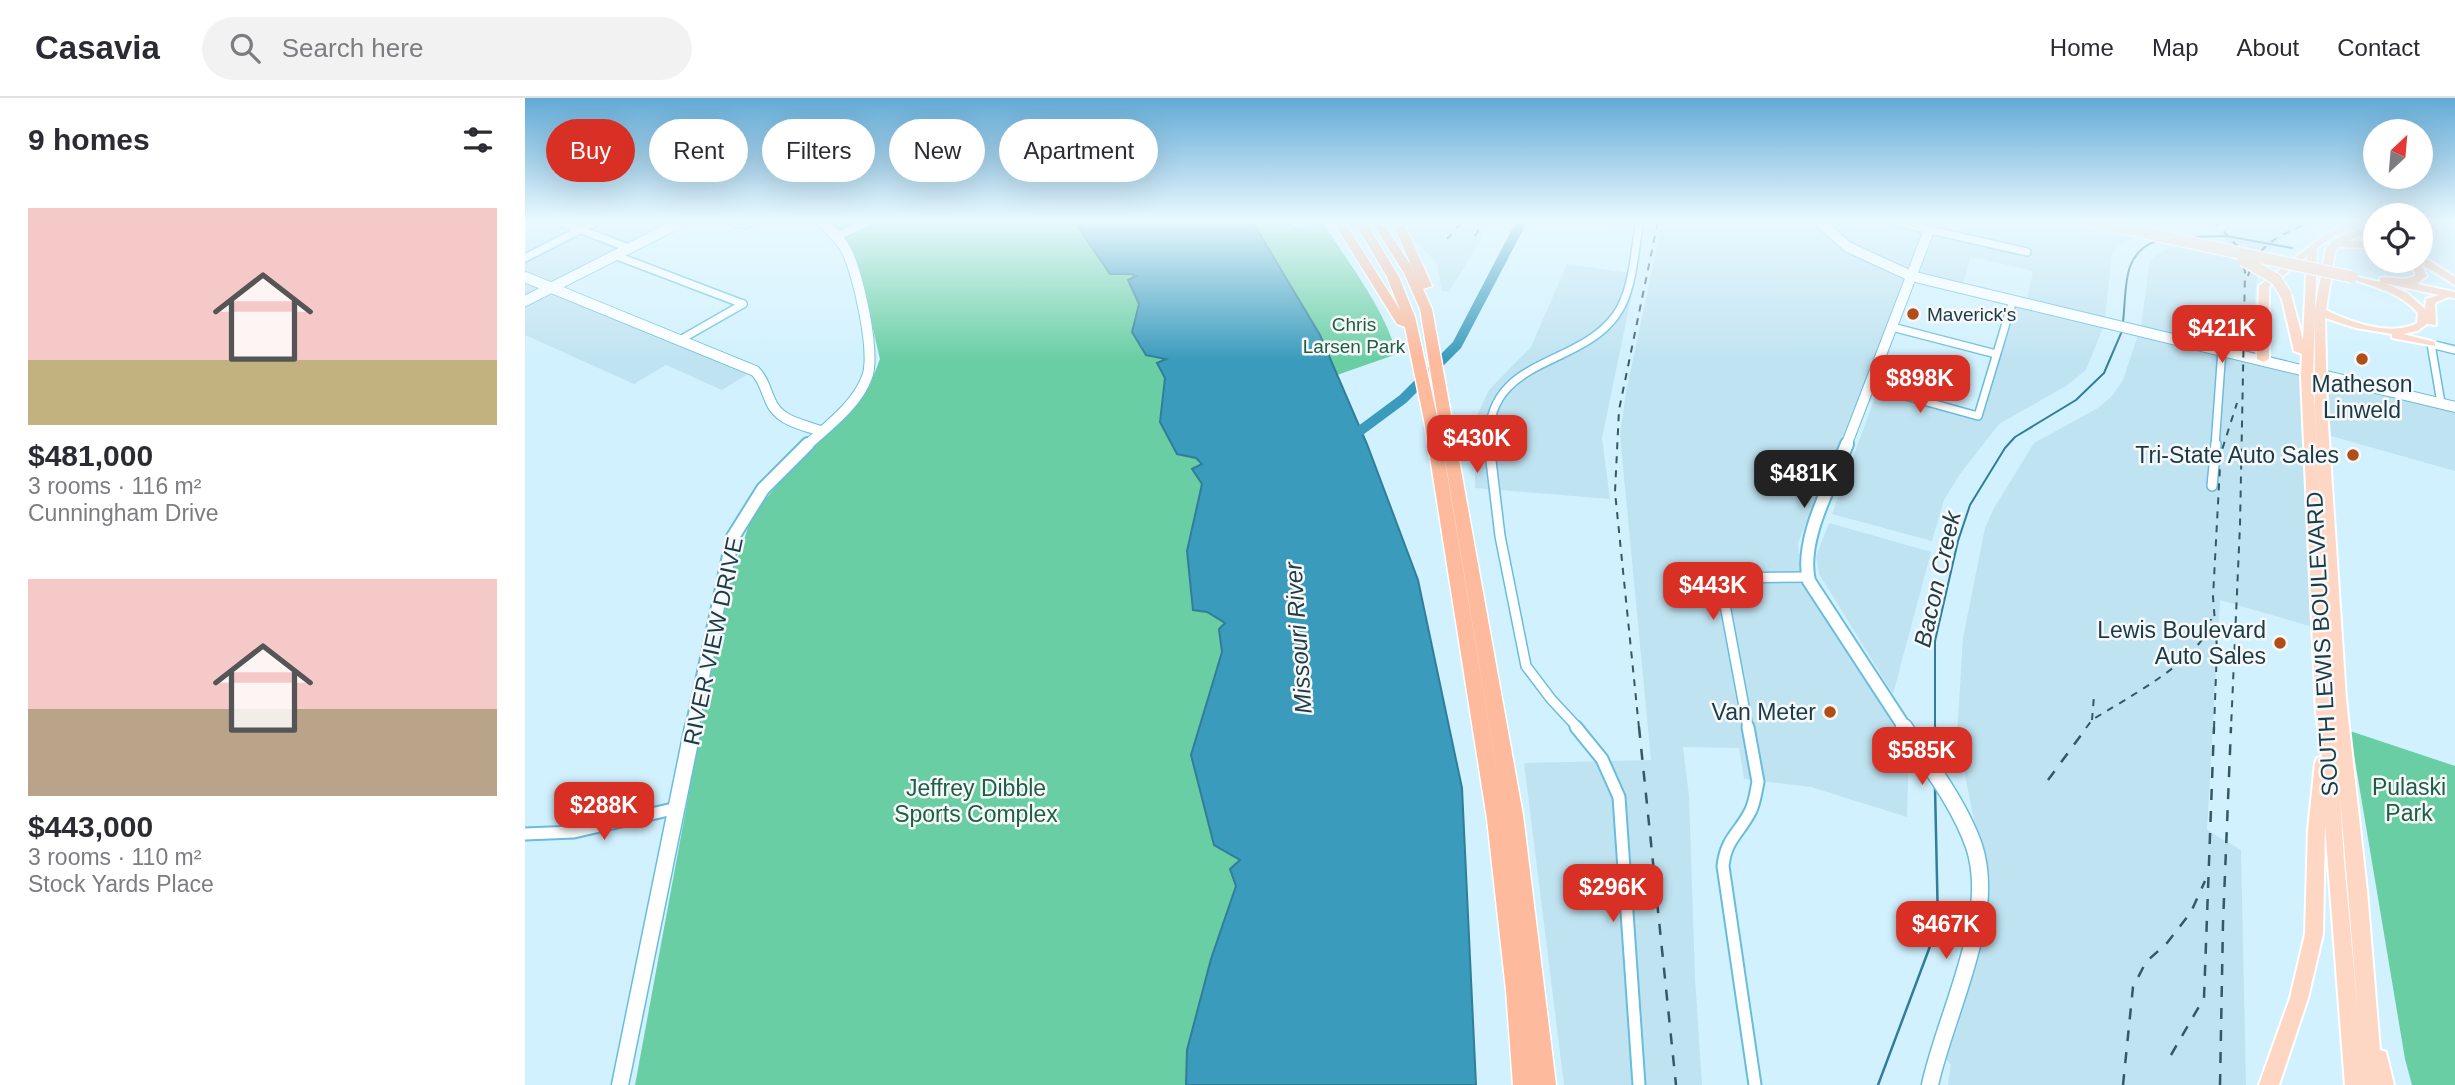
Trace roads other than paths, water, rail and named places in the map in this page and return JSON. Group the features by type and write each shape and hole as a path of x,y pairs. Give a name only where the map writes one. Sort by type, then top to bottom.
{"highway":[{"path":"1370,267 1406,319"},
{"path":"1386,267 1393,278 1438,421 1514,814 1545,1085"},
{"path":"1406,267 1429,307"},
{"path":"1419,267 1429,307 1437,380 1438,421 1496,819 1524,1085"}],"main road":[{"path":"2258,267 2276,279 2286,295 2298,336 2301,362 2314,372"},
{"path":"2263,359 2264,286 2287,267"},
{"path":"2311,267 2356,276 2410,282 2422,276 2421,273"},
{"name":"SOUTH LEWIS BOULEVARD","path":"2313,267 2324,713 2355,1085"},
{"path":"2315,267 2451,297"},
{"name":"SOUTH LEWIS BOULEVARD","path":"2326,267 2316,312 2321,337 2314,372 2338,699 2373,1085"},
{"path":"2433,270 2455,282"},
{"path":"2316,312 2393,332 2411,331 2422,324 2423,313 2413,302 2356,276"},
{"path":"2316,312 2335,324 2434,345 2430,301 2451,297"},
{"path":"2395,336 2426,331 2432,323"},
{"path":"2321,337 2325,327 2335,324"},
{"path":"2269,1085 2299,998 2314,934 2316,830 2324,713"},
{"path":"2367,1007 2384,1085"}],"street":[{"path":"525,301 594,267"},
{"path":"646,267 743,304 680,340"},
{"name":"RIVER VIEW DRIVE","path":"620,1085 733,538 744,514 761,492 851,402 862,385 871,361 853,267"},
{"path":"1629,267 1618,313 1604,331 1587,342 1544,359 1520,375 1500,397 1490,420 1492,490 1526,666 1542,691 1604,758 1619,797 1639,1085"},
{"path":"1892,267 1911,276 2455,407"},
{"path":"1915,267 1807,548 1809,578 1968,831 1981,874 1979,906 1937,1050 1930,1085"},
{"path":"525,277 755,371 766,382 774,409 793,421 820,431"},
{"path":"1869,386 1978,416 2013,300"},
{"path":"1892,327 1996,354"},
{"path":"2441,403 2434,345 2455,349"},
{"path":"2211,486 2218,433 2223,349"},
{"path":"1755,1085 1723,866 1724,850 1735,828 1747,816 1754,802 1758,782 1720,578 1809,578"},
{"path":"525,835 584,830 677,808"}],"water":[{"name":"Missouri River","path":"1105,267 1279,267 1320,335 1367,444 1418,580 1462,788 1476,1085 1186,1085 1187,1050 1211,959 1236,886 1230,869 1240,860 1214,845 1191,755 1222,652 1219,629 1225,623 1207,612 1193,610 1187,551 1202,484 1192,469 1202,464 1196,458 1177,454 1160,422 1165,378 1157,363 1166,359 1146,355 1132,332 1139,304 1128,280 1136,276 1110,274"}],"waterway":[{"path":"1349,439 1403,399 1457,345 1498,267"},
{"name":"Bacon Creek","path":"2123,322 2130,267"},
{"name":"Bacon Creek","path":"1935,761 1935,641 1958,541 1970,505 2005,448 2015,437 2076,400 2104,373 2122,331"},
{"name":"Bacon Creek","path":"1878,1085 1938,925 1935,787"}],"railway":[{"path":"1639,728 1615,492 1619,410 1648,267"},
{"path":"2231,728 2240,525 2244,267"},
{"path":"2248,276 2251,267"},
{"path":"2214,728 2217,648 2213,597 2220,466 2222,450 2237,403"},
{"path":"2092,720 2180,662 2206,633 2211,619"},
{"path":"2092,720 2094,696"},
{"path":"2086,728 2092,720"},
{"path":"1639,727 1676,1085"},
{"path":"2048,780 2087,727"},
{"path":"2171,1055 2204,998 2214,727"},
{"path":"2220,1085 2231,727"},
{"path":"2123,1085 2133,987 2146,962 2167,943 2191,912 2205,881"}],"place":[{"name":"Maverick's","path":"1913,314"},
{"name":"Matheson Linweld","path":"2362,359"},
{"name":"Tri-State Auto Sales","path":"2353,455"},
{"name":"Lewis Boulevard Auto Sales","path":"2280,643"},
{"name":"Van Meter","path":"1830,712"}],"park label":[{"name":"Chris Larsen Park","path":"1354,335"},
{"name":"Pulaski Park","path":"2409,800"},
{"name":"Jeffrey Dibble Sports Complex","path":"976,801"}]}
